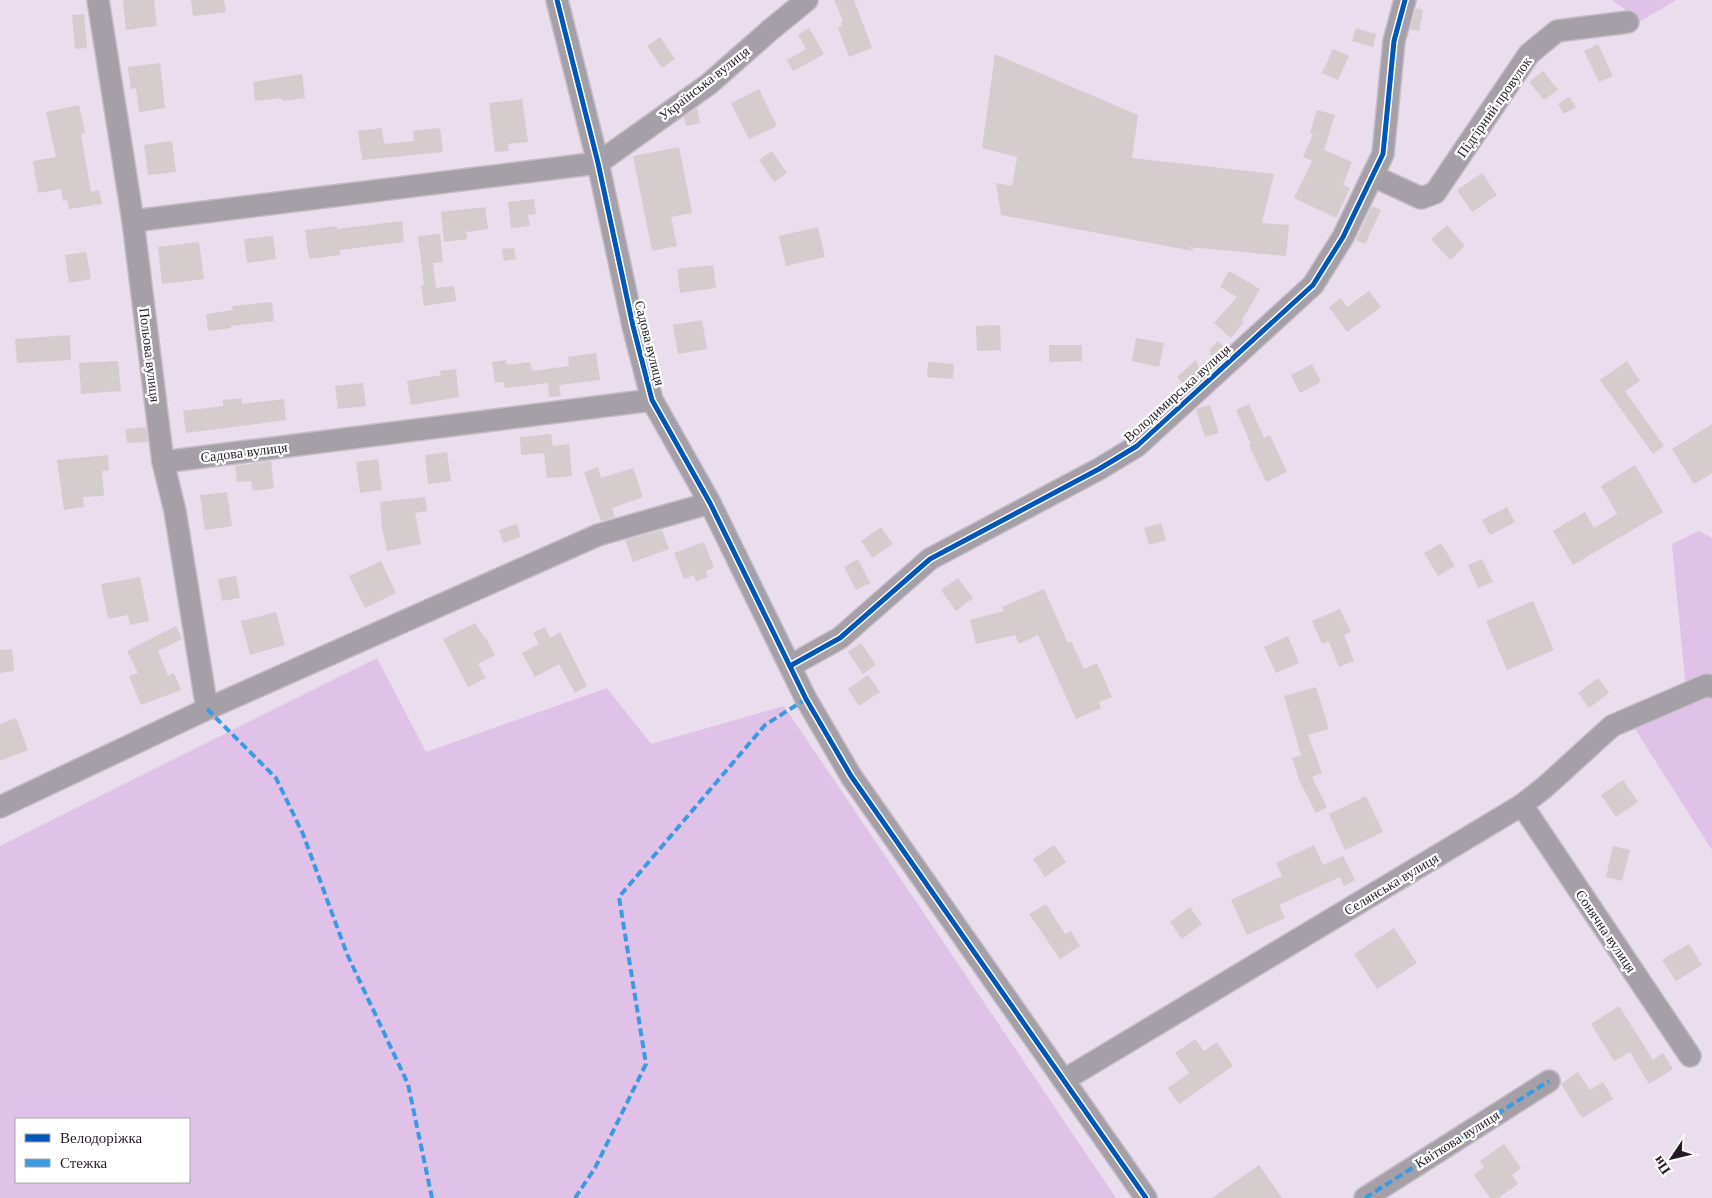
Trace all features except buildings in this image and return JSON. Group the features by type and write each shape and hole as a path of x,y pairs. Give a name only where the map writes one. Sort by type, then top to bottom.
{"street":[{"name":"Польова вулиця","path":"98,0 133,221 163,462 175,511 207,708"},
{"name":"Садова вулиця","path":"557,0 598,164 633,326 652,400 710,503 806,699 851,776 1146,1198"},
{"name":"Українська вулиця","path":"598,164 708,84 807,0"},
{"name":"Володимирська вулиця","path":"790,666 840,638 930,559 1100,469 1137,446 1313,285 1343,237 1383,154 1394,41 1405,0"},
{"name":"Підгірний провулок","path":"1373,176 1421,198 1435,193 1530,54 1557,31 1628,22"},
{"path":"133,221 598,164"},
{"name":"Садова вулиця","path":"163,462 652,400"},
{"path":"0,807 207,708 598,534 710,503"},
{"name":"Селянська вулиця","path":"1064,1080 1522,805 1545,787 1612,726 1707,685 1712,687"},
{"name":"Сонячна вулиця","path":"1522,805 1690,1056"},
{"name":"Квіткова вулиця","path":"1365,1198 1549,1081"}],"shaded area":[{"path":"1612,0 1676,0 1641,21"},
{"path":"1699,531 1712,538 1712,850 1630,721 1686,691 1672,544"},
{"path":"377,658 426,752 607,688 651,744 784,706 1116,1198 0,1198 0,846"}],"marked path":[{"path":"575,1198 595,1168 646,1064 619,897 765,725 806,699"},
{"path":"207,709 276,778 303,834 347,954 408,1084 432,1198"},
{"path":"1365,1198 1549,1081"}],"cycle path":[{"path":"557,0 598,163 633,326 652,400 710,503 806,699 851,776 1146,1198"},
{"path":"790,666 840,638 930,559 1099,469 1137,446 1313,285 1343,237 1383,154 1394,41 1405,0"}]}
